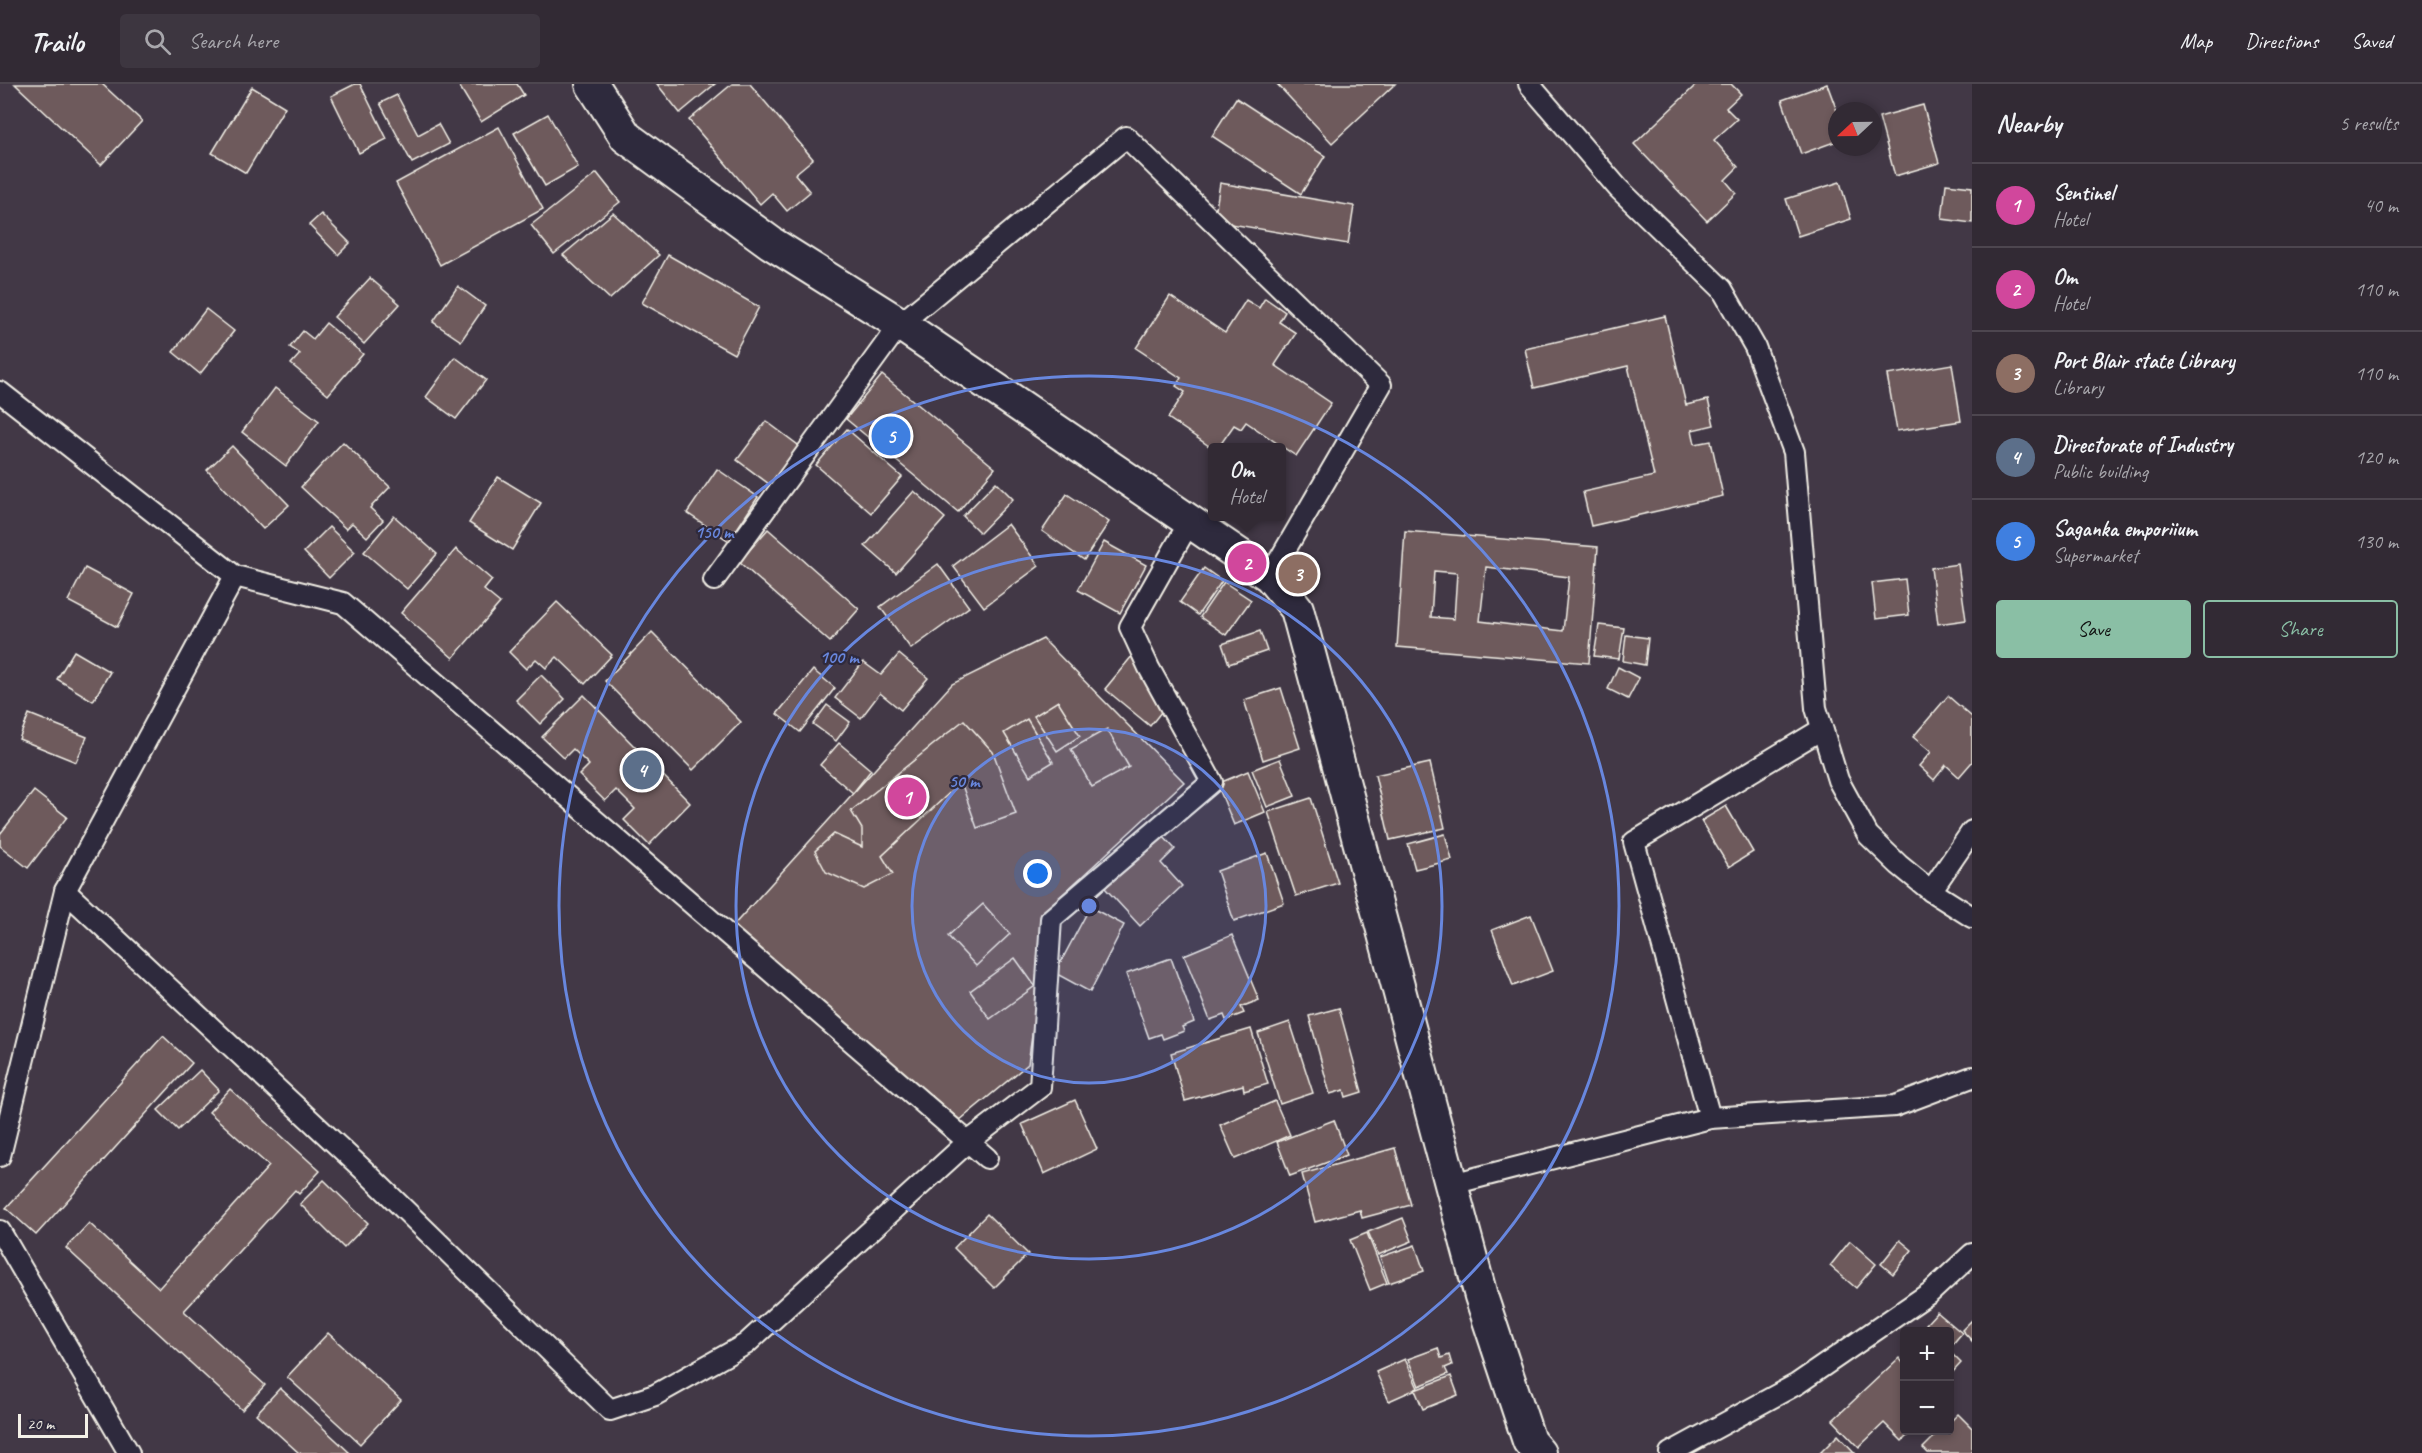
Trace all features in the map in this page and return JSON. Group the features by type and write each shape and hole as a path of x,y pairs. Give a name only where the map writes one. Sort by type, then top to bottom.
{"main road":[{"path":"592,84 626,137 771,243 900,324 1270,576 1297,609 1481,1296 1529,1441 1539,1453"}],"street":[{"path":"1529,84 1618,188 1722,289 1755,347 1794,452 1816,708 1838,780 1868,835 1899,865 1931,891 1972,917"},
{"path":"714,580 900,324 1126,137 1381,385 1270,576"},
{"path":"0,392 234,576 343,603 987,1158"},
{"path":"65,891 368,1174 610,1410 655,1395 746,1344 968,1142 1040,1087 1051,919 1212,782 1149,668 1130,627 1190,521"},
{"path":"0,1156 65,891 234,576"},
{"path":"1710,1118 1634,842 1822,729"},
{"path":"1931,891 1972,831"},
{"path":"1452,1184 1710,1118 1895,1106 1972,1077"},
{"path":"0,1231 129,1453"},
{"path":"1670,1453 1797,1384 1931,1292 1972,1254"}],"building":[{"path":"15,84 102,84 142,121 101,165"},
{"path":"355,84 360,84 387,139 359,153 331,96"},
{"path":"458,84 517,84 524,95 481,122"},
{"path":"657,84 715,84 680,113"},
{"path":"732,84 750,84 813,159 795,174 810,192 787,211 772,193 760,204 689,120"},
{"path":"1277,84 1395,84 1332,143"},
{"path":"1697,84 1731,84 1741,94 1726,108 1737,119 1714,140 1738,167 1725,180 1736,193 1707,221 1634,144"},
{"path":"1827,84 1834,102 1828,102 1828,144 1801,154 1782,100"},
{"path":"252,87 285,107 246,173 212,153"},
{"path":"397,95 418,135 438,124 449,144 412,163 380,103"},
{"path":"1236,98 1325,156 1301,194 1212,136"},
{"path":"1923,105 1939,163 1895,176 1882,128 1882,116"},
{"path":"548,114 578,167 545,186 514,133"},
{"path":"499,127 543,209 440,265 396,183"},
{"path":"597,173 620,202 554,254 531,225"},
{"path":"1840,182 1851,219 1798,236 1786,199"},
{"path":"1220,183 1354,206 1348,244 1214,221"},
{"path":"1946,184 1972,187 1972,223 1942,219"},
{"path":"613,213 659,255 610,299 563,255"},
{"path":"321,214 350,243 338,255 309,225"},
{"path":"668,255 759,307 734,354 642,303"},
{"path":"370,278 400,304 364,344 334,317"},
{"path":"458,286 485,306 461,341 433,322"},
{"path":"1170,296 1225,333 1246,300 1259,308 1265,298 1285,312 1279,322 1296,333 1275,365 1331,403 1296,456 1286,449 1286,443 1277,443 1246,422 1241,429 1234,425 1221,443 1208,443 1208,445 1168,418 1185,392 1176,386 1181,378 1136,348"},
{"path":"206,309 234,331 200,374 173,352"},
{"path":"1665,316 1686,405 1708,400 1714,425 1692,430 1695,444 1711,441 1723,496 1591,526 1583,492 1654,476 1628,366 1534,388 1525,349"},
{"path":"326,323 363,354 328,395 291,364 300,354 290,347 303,331 313,339"},
{"path":"455,357 486,380 456,419 426,397"},
{"path":"1952,364 1961,421 1897,431 1887,375"},
{"path":"882,375 995,468 958,512 846,419"},
{"path":"275,388 319,421 286,466 242,432"},
{"path":"766,421 802,448 773,487 737,460"},
{"path":"847,429 902,477 871,513 816,465"},
{"path":"343,442 390,487 370,508 383,520 367,537 352,523 346,529 301,487"},
{"path":"232,446 289,505 263,529 207,470"},
{"path":"717,469 758,497 729,541 687,513"},
{"path":"498,477 541,503 512,550 469,523"},
{"path":"996,482 1013,499 980,533 963,516"},
{"path":"914,491 945,518 896,573 865,546"},
{"path":"1067,494 1109,522 1084,560 1042,531"},
{"path":"394,516 437,554 407,589 364,552"},
{"path":"1008,524 1039,566 984,607 953,566"},
{"path":"329,527 355,552 329,578 304,552"},
{"path":"768,529 859,609 830,642 739,562"},
{"path":"1405,531 1598,547 1589,663 1397,647","holes":["1486,567 1569,577 1563,631 1480,621","1434,571 1457,573 1454,619 1431,617"]},
{"path":"1104,542 1146,565 1120,613 1078,590"},
{"path":"456,549 492,580 484,590 500,603 453,658 401,613"},
{"path":"938,564 969,607 911,649 880,607"},
{"path":"1958,564 1966,620 1938,624 1931,568"},
{"path":"85,568 134,594 117,627 68,601"},
{"path":"1204,568 1222,581 1198,615 1180,602"},
{"path":"1905,579 1909,615 1876,619 1872,583"},
{"path":"1224,582 1251,600 1226,635 1200,617"},
{"path":"557,602 612,655 585,684 557,657 546,668 536,659 526,669 509,652"},
{"path":"1599,625 1624,628 1619,659 1594,656"},
{"path":"1260,631 1267,651 1229,664 1222,644"},
{"path":"652,632 741,722 693,770 605,681"},
{"path":"1626,635 1648,638 1645,665 1623,661"},
{"path":"1043,639 1184,782 1050,906 1028,1064 960,1120 732,927 952,684"},
{"path":"74,651 110,672 93,701 57,679"},
{"path":"899,654 928,678 901,710 880,693 861,718 835,698 863,662 881,675"},
{"path":"1132,656 1177,692 1150,726 1105,689"},
{"path":"1618,667 1639,678 1628,699 1608,689"},
{"path":"813,670 835,688 800,732 777,714"},
{"path":"541,675 565,699 540,724 516,700"},
{"path":"1281,688 1300,748 1263,760 1244,700"},
{"path":"584,695 690,803 649,845 624,820 635,809 616,790 605,801 579,775 589,765 573,749 564,758 542,737"},
{"path":"1948,696 1972,717 1972,762 1959,777 1946,765 1934,780 1919,766 1931,752 1913,737"},
{"path":"1058,701 1080,736 1057,751 1034,716"},
{"path":"827,705 850,722 836,741 813,724"},
{"path":"29,714 87,737 76,762 19,739"},
{"path":"1027,719 1053,762 1030,776 1004,733"},
{"path":"964,720 993,752 1016,814 977,828 961,782 882,856 893,874 864,889 826,872 815,851 834,834 862,847 862,829 851,811"},
{"path":"1107,729 1129,767 1092,787 1071,749"},
{"path":"839,743 871,770 853,793 820,765"},
{"path":"1280,759 1295,796 1267,807 1252,770"},
{"path":"1430,763 1445,828 1390,840 1375,775"},
{"path":"1248,771 1265,812 1234,825 1217,784"},
{"path":"34,791 67,817 28,868 0,846 0,834"},
{"path":"1311,798 1338,883 1296,896 1268,812"},
{"path":"1726,806 1753,852 1729,867 1701,821"},
{"path":"1445,834 1452,860 1415,869 1408,844"},
{"path":"1162,835 1175,849 1161,863 1182,886 1140,926 1105,888"},
{"path":"1267,853 1284,903 1234,921 1217,871"},
{"path":"983,904 1010,934 976,966 948,936"},
{"path":"1090,907 1124,925 1090,992 1055,973"},
{"path":"1531,915 1553,971 1513,986 1492,930"},
{"path":"1232,935 1259,1000 1241,1007 1244,1013 1226,1020 1224,1015 1210,1020 1184,955"},
{"path":"1015,958 1035,986 990,1019 970,991"},
{"path":"1171,958 1194,1022 1182,1027 1184,1031 1163,1039 1161,1034 1149,1038 1126,974"},
{"path":"1339,1008 1362,1092 1346,1097 1344,1090 1330,1094 1309,1016"},
{"path":"1290,1022 1313,1093 1280,1104 1258,1033"},
{"path":"1251,1029 1268,1084 1244,1091 1243,1085 1185,1101 1171,1053"},
{"path":"163,1036 192,1063 36,1235 6,1208"},
{"path":"200,1070 219,1090 178,1130 158,1110"},
{"path":"230,1089 320,1171 299,1194 295,1190 184,1311 265,1385 242,1410 66,1248 89,1223 159,1288 269,1166 209,1112"},
{"path":"1075,1100 1097,1149 1044,1174 1022,1124"},
{"path":"1275,1101 1290,1135 1235,1159 1220,1125"},
{"path":"1334,1120 1347,1155 1290,1176 1277,1142"},
{"path":"1395,1148 1411,1205 1362,1218 1360,1210 1315,1222 1302,1174"},
{"path":"324,1180 368,1223 344,1248 300,1204"},
{"path":"987,1214 1028,1254 994,1288 954,1248"},
{"path":"1403,1218 1412,1241 1378,1255 1368,1232"},
{"path":"1367,1233 1387,1283 1370,1290 1350,1240"},
{"path":"1900,1240 1912,1250 1893,1274 1881,1264"},
{"path":"1850,1241 1876,1264 1856,1288 1830,1266"},
{"path":"1415,1245 1424,1271 1389,1283 1380,1257"},
{"path":"1937,1312 1962,1333 1954,1342 1954,1327 1929,1327 1926,1324"},
{"path":"1972,1320 1972,1341 1962,1330"},
{"path":"328,1333 401,1400 360,1444 287,1377"},
{"path":"1438,1348 1441,1358 1449,1355 1452,1365 1445,1368 1448,1374 1419,1386 1408,1359"},
{"path":"1954,1356 1961,1363 1954,1371"},
{"path":"1899,1358 1900,1435 1908,1435 1902,1441 1884,1423 1859,1447 1833,1420"},
{"path":"1405,1359 1418,1388 1389,1401 1376,1372"},
{"path":"1451,1376 1458,1395 1423,1409 1415,1390"},
{"path":"280,1388 350,1453 299,1453 256,1414"},
{"path":"1958,1414 1972,1428 1972,1451 1970,1453 1928,1453 1923,1448 1936,1435 1954,1435 1954,1418"},
{"path":"1838,1435 1855,1453 1820,1453"}],"place":[{"name":"Saganka emporiium","path":"891,436"},
{"name":"Om","path":"1247,563"},
{"name":"Port Blair state Library","path":"1298,574"},
{"name":"Directorate of Industry","path":"642,770"},
{"name":"Sentinel","path":"907,797"}]}
